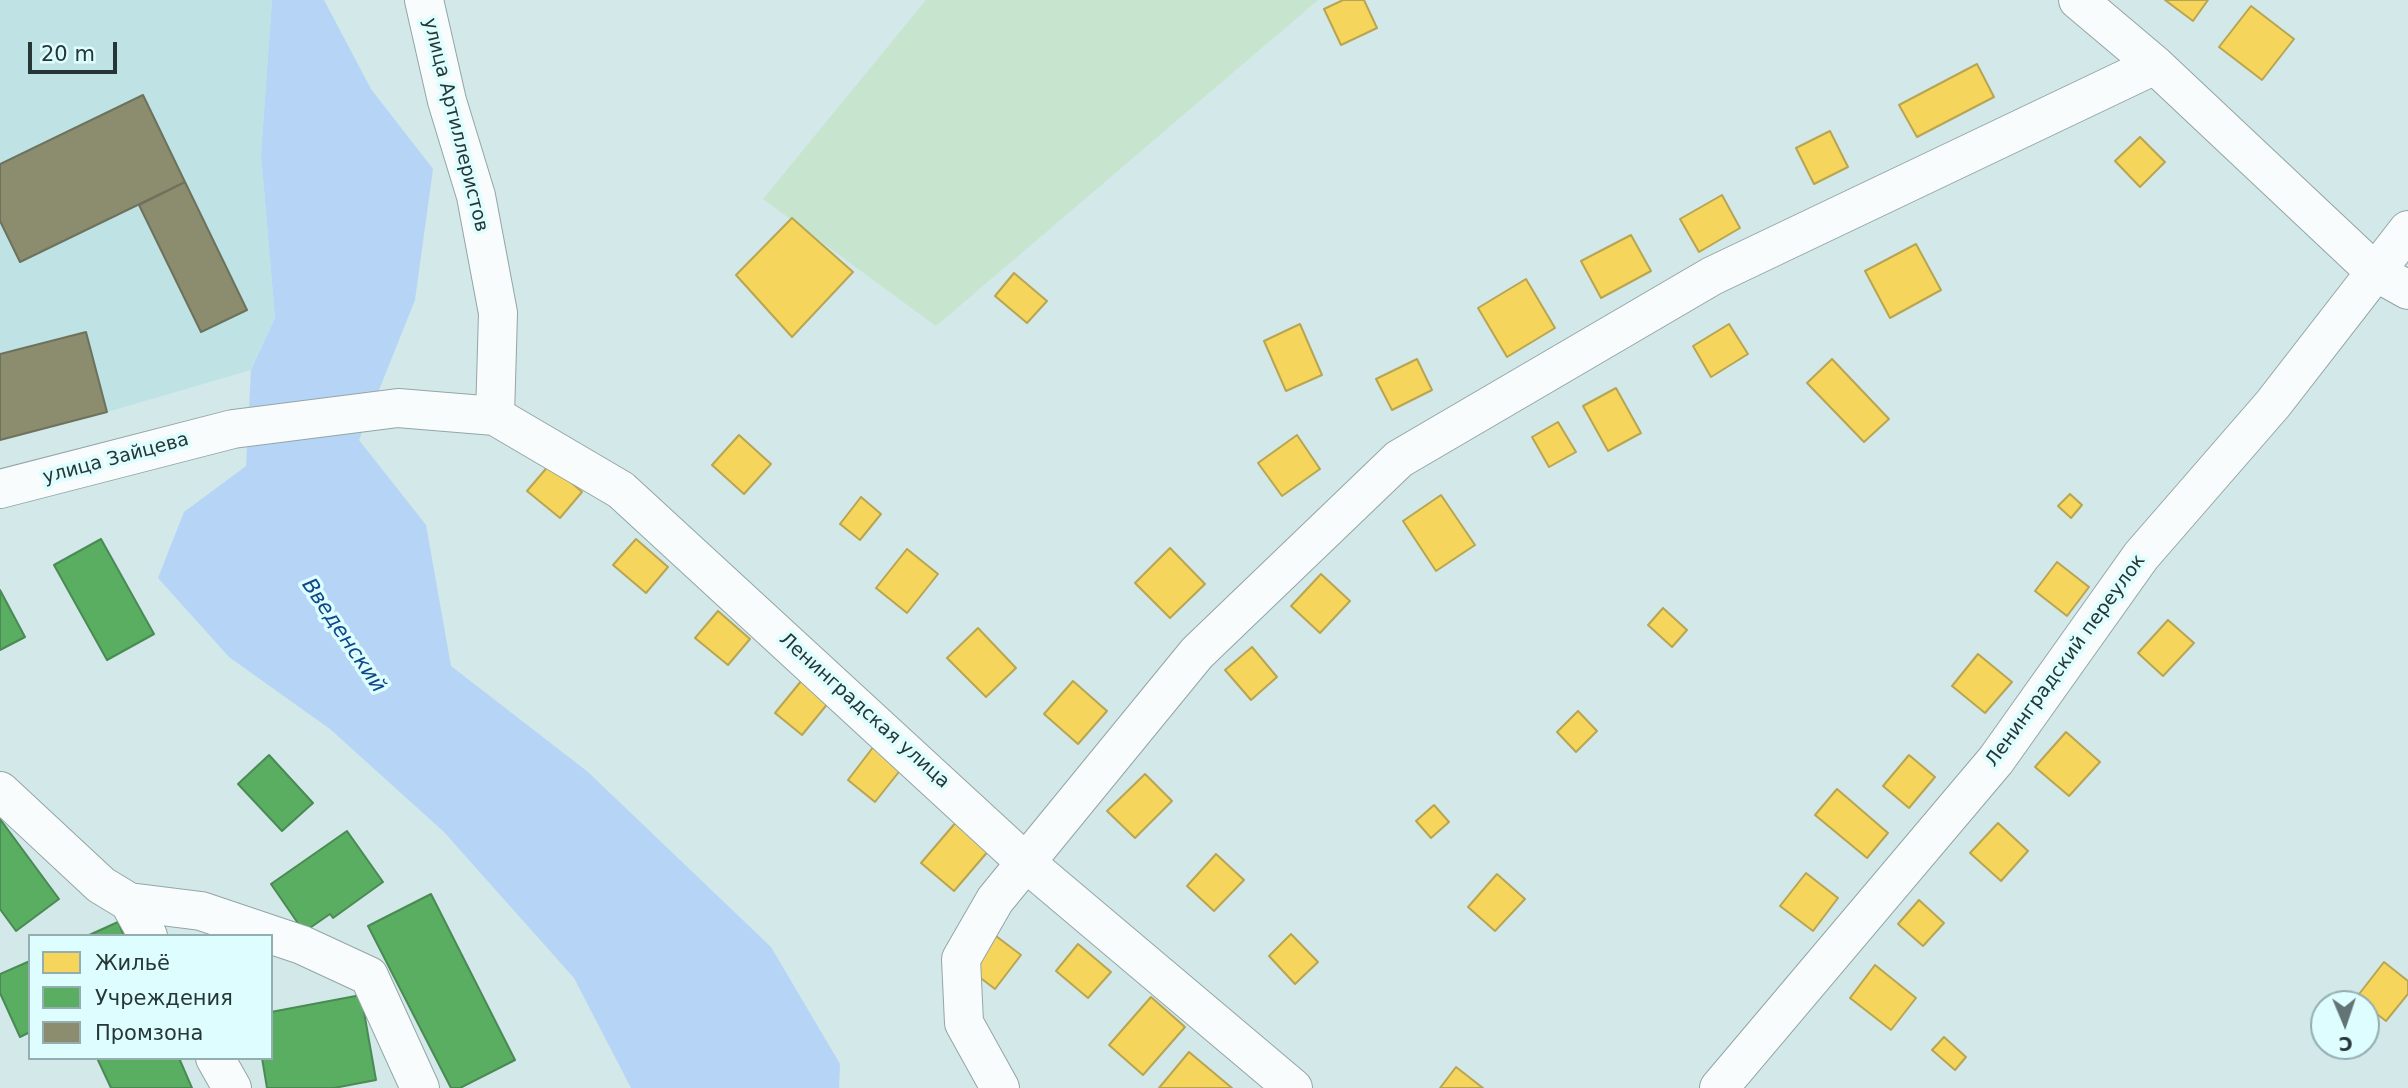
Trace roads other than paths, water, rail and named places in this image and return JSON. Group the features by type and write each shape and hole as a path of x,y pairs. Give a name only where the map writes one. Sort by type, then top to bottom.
{"street":[{"name":"улица Артиллеристов","path":"424,0 447,101 477,196 498,313 495,416"},
{"path":"2078,0 2155,65 2374,271 2408,290"},
{"path":"1000,1088 964,1023 961,959 995,900 1197,653 1399,459 1712,276 2155,65"},
{"name":"Ленинградский переулок","path":"1719,1088 1996,760 2141,556 2273,404 2408,230"},
{"name":"Ленинградская улица","path":"398,408 495,416 621,490 1024,862 1293,1088"},
{"name":"улица Зайцева","path":"0,489 233,429 398,408"},
{"path":"0,791 102,885 129,902 201,911 269,934"},
{"path":"129,902 147,934"},
{"path":"273,935 302,945 369,976 420,1088"},
{"path":"216,1060 232,1088"}],"water":[{"name":"Введенский","path":"272,0 324,0 371,89 433,169 415,300 359,440 426,525 451,666 588,772 771,947 840,1064 839,1088 631,1088 574,978 444,832 330,729 229,657 158,578 184,512 246,466 251,370 275,318 261,154"}]}
